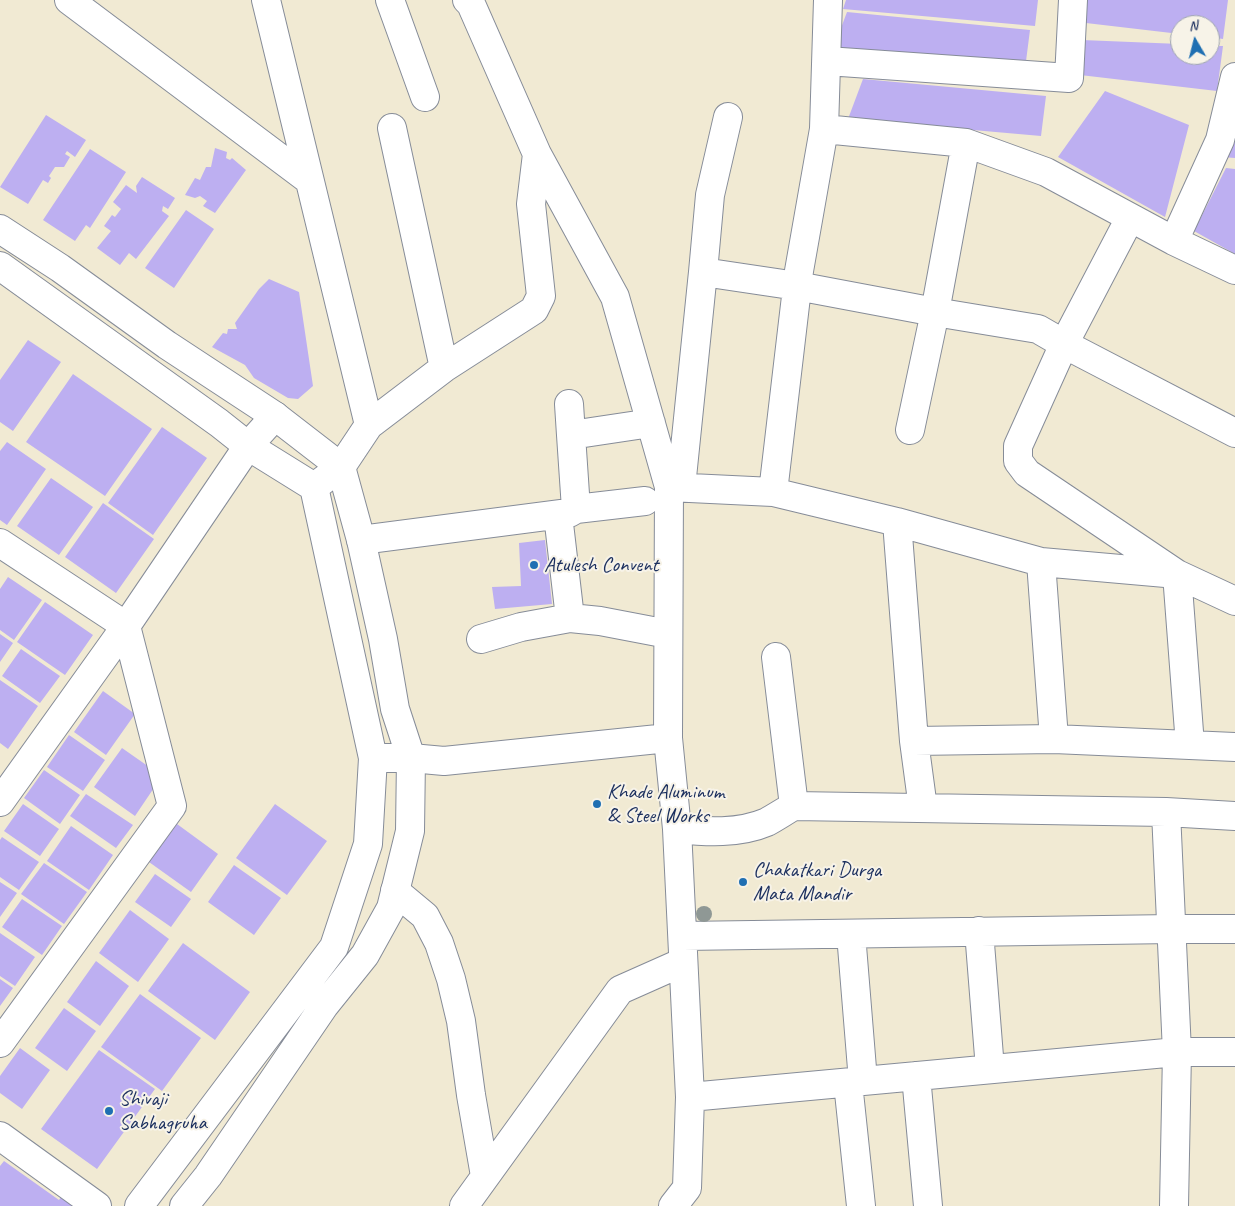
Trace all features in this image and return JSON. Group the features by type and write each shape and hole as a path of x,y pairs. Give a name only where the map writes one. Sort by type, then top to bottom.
{"street":[{"path":"68,0 310,180"},
{"path":"266,0 369,424"},
{"path":"390,0 425,97"},
{"path":"467,0 471,4 537,154 615,297 650,423 675,487"},
{"path":"774,492 797,286 824,129 828,0"},
{"path":"827,61 1069,78 1073,0"},
{"path":"1174,241 1220,140 1235,77"},
{"path":"683,1200 690,1097 676,829 668,738 668,634 675,487 703,272 710,194 728,117"},
{"path":"392,128 444,368"},
{"path":"824,129 966,143 1046,172 1174,241 1235,270"},
{"path":"910,430 935,312 966,143"},
{"path":"314,487 341,467 369,424 444,368 534,310 541,296 532,204 537,154"},
{"path":"1130,218 1064,344 1018,446 1018,462 1027,474 1177,574 1235,601"},
{"path":"0,229 60,268 167,345 275,416 341,467 361,540 396,709 411,758 410,831 390,908 365,955 324,1006 208,1176 184,1206"},
{"path":"0,266 219,422 248,446 314,487 374,758 368,844 334,947 139,1206"},
{"path":"703,272 797,286 935,312 1038,328 1064,344 1235,433"},
{"path":"569,404 571,435 567,512 570,618"},
{"path":"0,802 126,626 248,446 275,416"},
{"path":"571,435 650,423"},
{"path":"675,487 774,492 896,522 1041,562 1177,574"},
{"path":"361,540 645,501"},
{"path":"896,522 914,742 922,808"},
{"path":"0,1043 172,806 126,626 2,548"},
{"path":"1041,562 1054,739"},
{"path":"1177,574 1190,745"},
{"path":"481,639 521,627 570,618 610,623 668,634"},
{"path":"776,657 794,806"},
{"path":"374,758 411,758 444,761 668,738"},
{"path":"914,742 1054,739 1235,747"},
{"path":"676,829 709,832 738,829 766,822 794,806 1166,812 1235,816"},
{"path":"1166,812 1173,929 1177,1052 1174,1206"},
{"path":"395,891 425,916 439,943 451,979 460,1021 470,1095 485,1176"},
{"path":"464,1206 620,990 683,949 851,934 1235,929"},
{"path":"979,932 990,1070"},
{"path":"851,934 861,1206"},
{"path":"690,1097 1177,1052 1235,1052"},
{"path":"916,1076 928,1206"},
{"path":"0,1136 96,1206"}],"building":[{"path":"846,0 1038,0 1035,26 843,9"},
{"path":"1087,0 1228,0 1223,39 1220,39 1220,15 1170,15 1170,33 1086,23"},
{"path":"847,12 1030,30 1025,69 832,52"},
{"path":"1082,40 1170,44 1170,65 1220,65 1220,46 1223,46 1217,91 1080,75"},
{"path":"863,79 1046,96 1041,136 848,119"},
{"path":"1105,91 1189,125 1165,217 1058,157"},
{"path":"46,115 86,140 75,157 67,151 65,154 70,157 64,167 55,167 49,176 51,178 48,183 43,180 28,204 0,187"},
{"path":"1235,126 1235,158 1222,157"},
{"path":"215,148 227,152 226,158 230,160 232,158 246,170 215,213 203,206 207,201 200,196 195,198 185,195 195,178 200,180 206,167 211,167"},
{"path":"90,149 126,172 90,228 86,225 75,241 43,220"},
{"path":"1226,168 1235,169 1235,254 1194,231"},
{"path":"142,177 175,198 168,209 163,206 162,211 169,216 136,259 129,253 120,265 97,248 111,231 104,226 112,215 115,217 121,209 113,202 126,185 137,193 136,186"},
{"path":"186,210 214,229 174,288 145,268"},
{"path":"269,279 299,292 313,386 298,399 288,398 254,378 245,365 212,347 223,333 227,334 228,329 237,329 235,323 259,289"},
{"path":"28,340 61,362 13,431 0,422 0,380"},
{"path":"73,374 152,429 105,496 26,442"},
{"path":"162,427 207,458 153,535 108,503"},
{"path":"7,442 46,469 7,525 0,520 0,451"},
{"path":"51,478 93,507 59,555 17,526"},
{"path":"103,503 154,539 116,593 65,557"},
{"name":"Atulesh Convent","path":"545,540 552,604 495,609 492,587 521,586 519,543"},
{"path":"8,577 42,600 14,640 0,630 0,589"},
{"path":"45,602 93,635 65,675 17,642"},
{"path":"0,634 13,643 0,662"},
{"path":"21,649 60,676 40,703 2,676"},
{"path":"0,680 38,706 8,749 0,743"},
{"path":"103,691 135,714 106,755 74,732"},
{"path":"69,735 105,760 83,791 47,767"},
{"path":"122,748 162,776 135,816 94,787"},
{"path":"44,770 80,795 60,824 24,798"},
{"path":"86,794 133,825 116,848 70,816"},
{"path":"23,804 59,829 40,856 4,831"},
{"path":"275,804 327,841 287,895 236,858"},
{"path":"177,824 218,854 191,892 149,862"},
{"path":"71,826 113,855 89,890 47,861"},
{"path":"2,837 39,862 19,890 0,877 0,840"},
{"path":"44,863 87,892 64,924 21,894"},
{"path":"234,865 281,898 254,935 208,902"},
{"path":"155,874 191,899 171,927 135,902"},
{"path":"0,882 17,893 0,917"},
{"path":"22,899 62,926 42,955 2,927"},
{"path":"130,910 169,939 138,982 99,953"},
{"path":"0,933 35,957 15,986 0,976"},
{"path":"183,943 250,992 215,1040 148,991"},
{"path":"96,961 129,986 100,1026 67,1002"},
{"path":"0,979 13,988 0,1006"},
{"path":"140,994 201,1038 162,1091 101,1047"},
{"path":"64,1008 96,1031 67,1071 35,1048"},
{"path":"20,1048 50,1070 22,1109 0,1093 0,1076"},
{"path":"99,1050 155,1089 97,1169 41,1129"},
{"path":"4,1161 59,1200 61,1197 73,1206 0,1206 0,1166"}],"place":[{"name":"Atulesh Convent","path":"534,565"},
{"name":"Khade Aluminum & Steel Works","path":"597,804"},
{"name":"Chakatkari Durga Mata Mandir","path":"743,882"},
{"name":"Shivaji Sabhagruha","path":"109,1111"}]}
